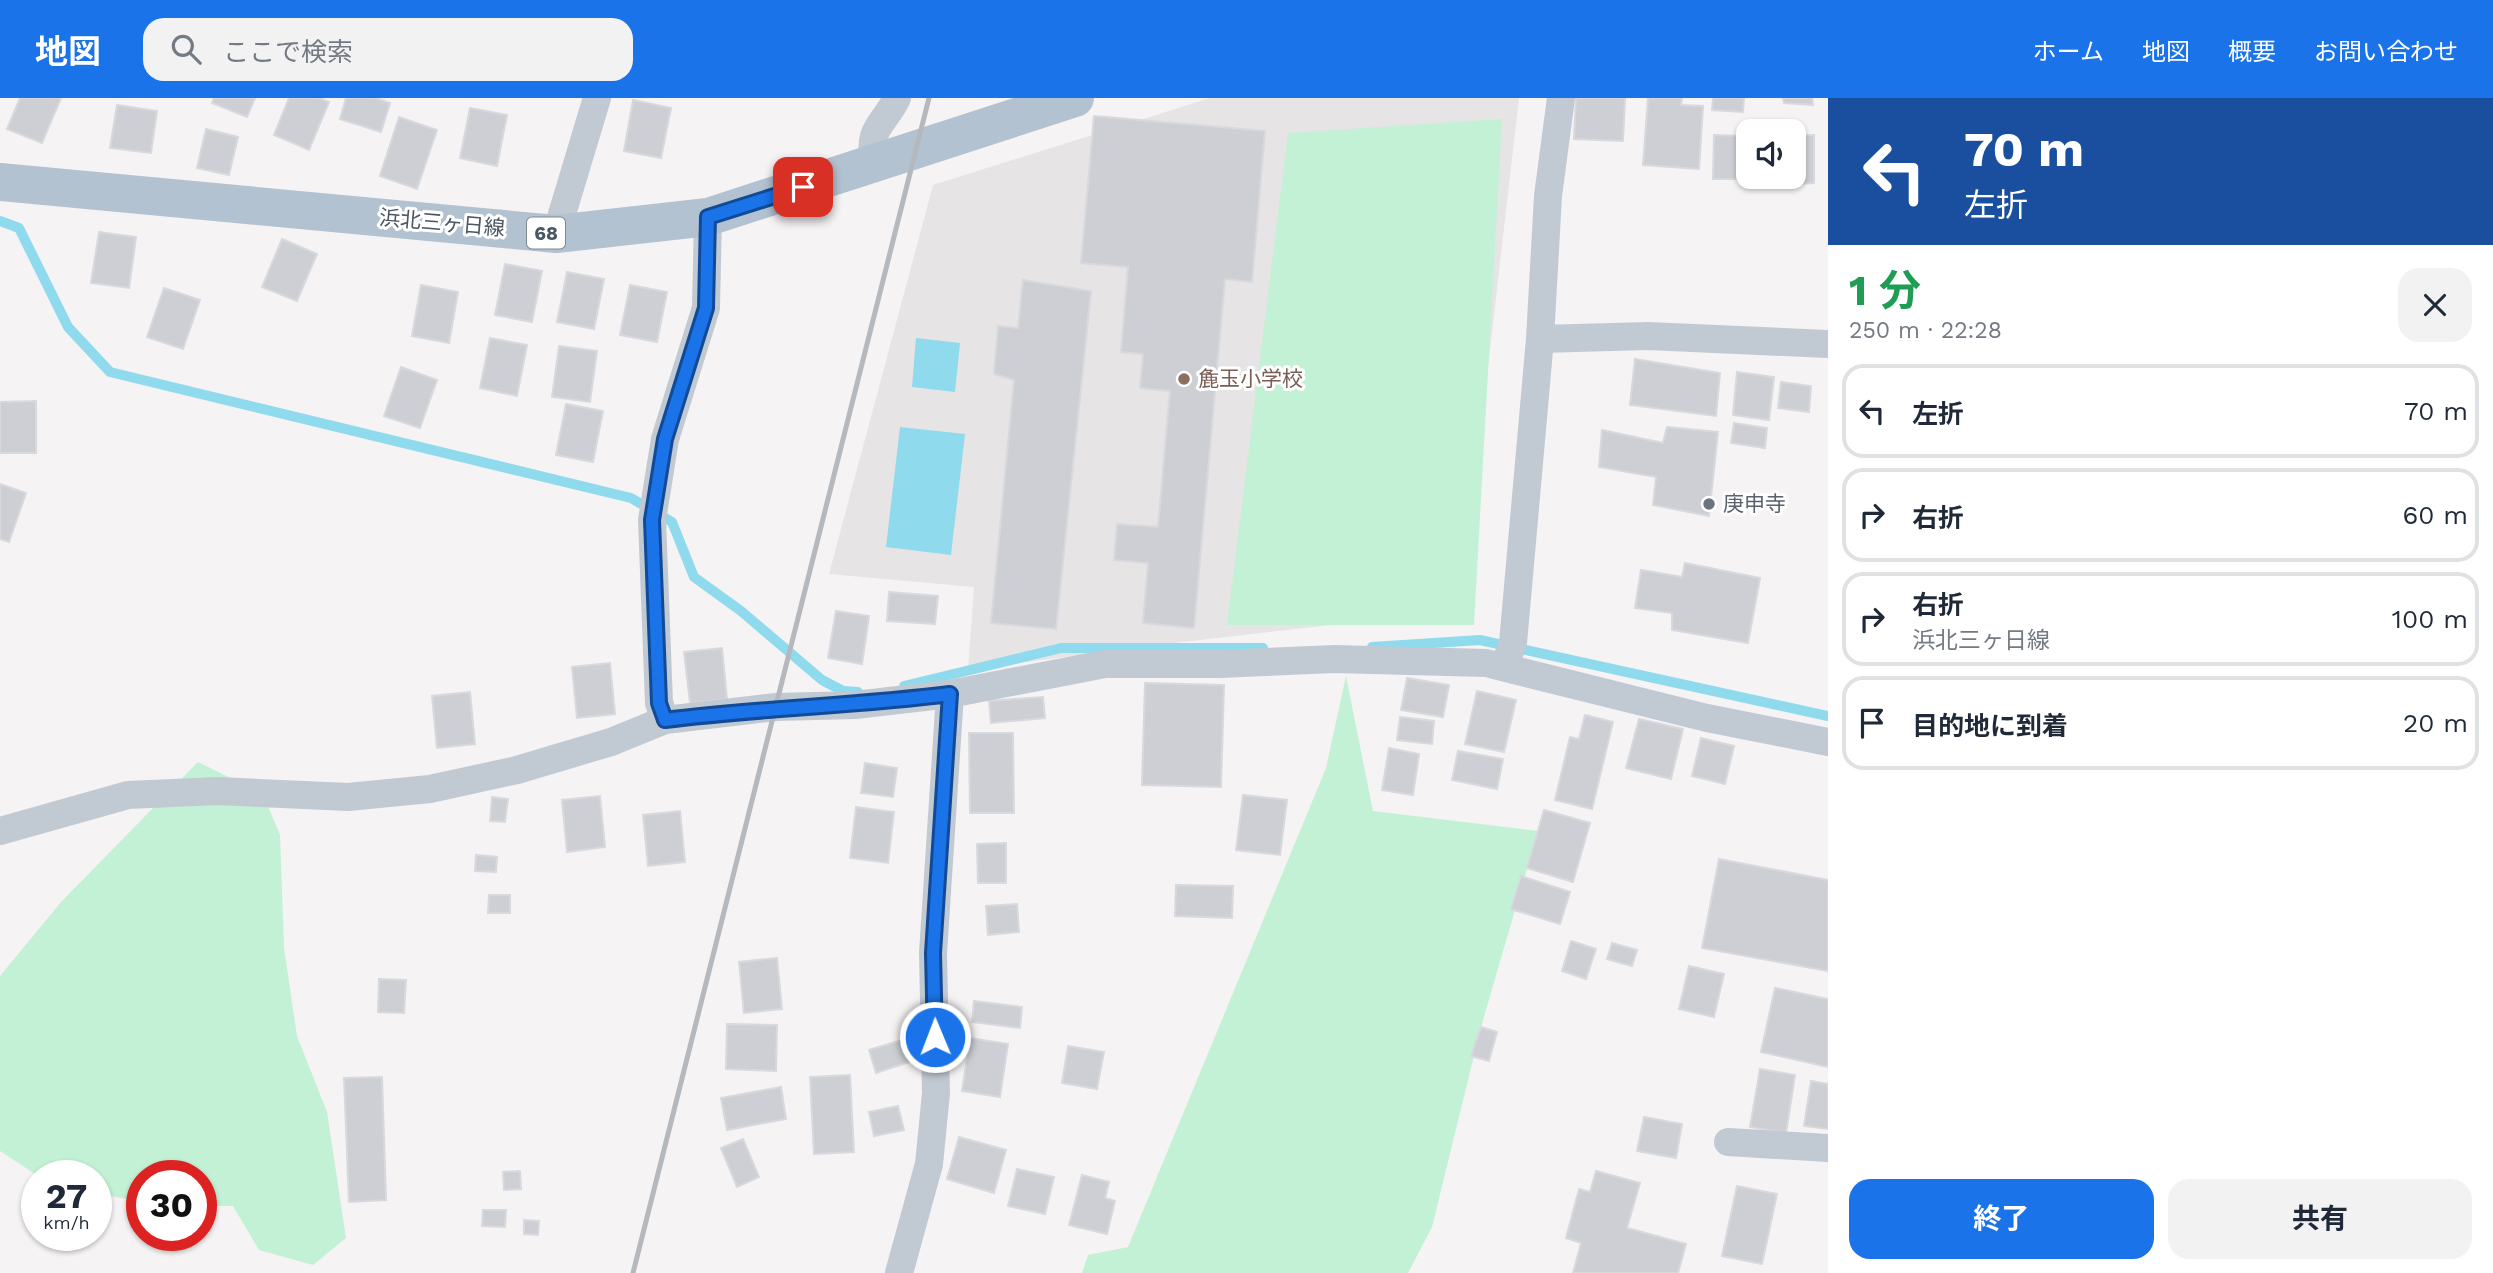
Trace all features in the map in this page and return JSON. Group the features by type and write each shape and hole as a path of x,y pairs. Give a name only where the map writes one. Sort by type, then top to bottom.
{"main road":[{"name":"浜北三ヶ日線","path":"0,182 556,234 708,217 1075,98"}],"street":[{"path":"556,234 597,98"},
{"path":"874,164 871,148 875,127 897,98"},
{"path":"1508,657 1540,339 1548,196 1561,98"},
{"path":"665,720 659,703 652,520 665,439 706,308 708,217"},
{"path":"1540,339 1648,336 1828,345"},
{"path":"0,831 128,796 217,791 348,797 430,789 517,770 611,742 665,720 776,707 855,705 950,694 1105,664 1219,664 1334,659 1486,663 1508,657 1707,718 1828,742"},
{"path":"899,1273 929,1164 936,1093 933,953 950,694"},
{"path":"1728,1142 1828,1148"}],"shaded area":[{"name":"麁玉小学校","path":"1210,98 1519,98 1460,610 1139,647 968,670 974,587 829,574 933,185"}],"green space":[{"path":"1502,119 1474,625 1227,625 1288,133"},
{"path":"1346,676 1373,811 1538,831 1481,1027 1432,1227 1408,1273 1082,1273 1088,1255 1128,1247 1326,768"},
{"path":"198,762 263,794 280,835 284,948 297,1036 327,1112 346,1238 313,1265 259,1250 233,1206 217,1206 217,1160 126,1160 126,1199 112,1196 112,1160 21,1160 21,1165 0,1151 0,976 62,901"}],"water":[{"path":"916,338 960,343 955,392 912,387"},
{"path":"900,427 965,434 951,555 886,547"}],"building":[{"path":"20,98 61,98 42,143 7,129"},
{"path":"214,98 255,98 247,117 212,103"},
{"path":"289,98 319,98 329,102 309,150 274,135"},
{"path":"346,98 375,98 390,103 381,132 340,119"},
{"path":"1576,98 1625,98 1623,141 1574,139"},
{"path":"1648,98 1682,98 1681,105 1703,106 1699,169 1643,165"},
{"path":"1713,98 1744,98 1743,112 1712,110"},
{"path":"1783,98 1812,98 1813,105 1784,103"},
{"path":"633,100 671,108 661,158 624,151"},
{"path":"117,105 157,111 151,153 110,148"},
{"path":"470,108 507,115 497,166 460,158"},
{"path":"1094,116 1265,131 1252,282 1225,279 1194,628 1143,623 1148,563 1114,560 1117,524 1158,527 1170,391 1140,388 1143,354 1121,352 1128,267 1081,263"},
{"path":"399,117 437,130 417,189 380,176"},
{"path":"206,129 238,137 229,175 197,168"},
{"path":"1714,135 1736,136 1736,179 1713,179"},
{"path":"1806,135 1814,135 1814,183 1806,184"},
{"path":"99,232 136,237 129,288 91,283"},
{"path":"282,239 317,254 297,301 262,287"},
{"path":"505,264 542,271 532,322 495,315"},
{"path":"567,272 604,279 594,329 557,322"},
{"path":"1023,280 1091,291 1056,629 991,623 1014,380 994,374 998,326 1018,328"},
{"path":"421,285 458,292 449,343 412,336"},
{"path":"630,285 667,292 657,342 620,335"},
{"path":"164,288 200,300 183,349 147,337"},
{"path":"490,338 527,345 517,396 480,388"},
{"path":"559,346 597,351 590,402 552,397"},
{"path":"1635,359 1720,373 1716,416 1630,405"},
{"path":"401,367 437,380 420,428 384,416"},
{"path":"1737,372 1774,377 1769,420 1733,415"},
{"path":"1781,382 1811,386 1809,412 1778,408"},
{"path":"36,401 36,453 0,453 0,402"},
{"path":"566,404 603,411 593,462 556,455"},
{"path":"1734,423 1767,428 1765,448 1731,443"},
{"path":"1667,427 1718,432 1709,516 1653,505 1656,477 1599,467 1602,430 1663,443"},
{"path":"0,484 26,493 9,542 0,539"},
{"path":"1685,563 1760,578 1748,643 1672,630 1672,613 1635,608 1641,570 1682,577"},
{"path":"889,592 938,596 935,624 887,621"},
{"path":"836,611 869,616 862,664 828,658"},
{"path":"722,648 727,699 690,703 684,652"},
{"path":"610,663 615,714 577,718 572,667"},
{"path":"1407,678 1449,685 1443,717 1401,710"},
{"path":"1145,683 1224,685 1221,787 1142,785"},
{"path":"1477,691 1516,700 1504,752 1465,744"},
{"path":"470,692 475,744 437,748 432,696"},
{"path":"1043,697 1045,718 991,723 989,701"},
{"path":"1585,715 1613,722 1592,809 1555,800 1570,737 1579,739"},
{"path":"1400,717 1434,721 1432,744 1397,740"},
{"path":"1639,719 1683,729 1671,779 1626,768"},
{"path":"969,733 1013,733 1014,813 970,813"},
{"path":"1701,738 1734,746 1725,784 1692,776"},
{"path":"1389,748 1419,754 1413,795 1382,790"},
{"path":"1458,751 1503,759 1497,789 1452,780"},
{"path":"865,763 897,768 893,797 861,793"},
{"path":"1243,795 1287,800 1280,855 1236,850"},
{"path":"600,796 605,847 567,852 562,800"},
{"path":"492,797 508,799 505,822 490,821"},
{"path":"856,807 894,812 888,863 850,858"},
{"path":"1544,810 1590,823 1573,882 1527,868"},
{"path":"680,811 685,862 648,866 643,815"},
{"path":"1006,843 1006,883 978,883 977,844"},
{"path":"476,855 497,857 496,872 475,871"},
{"path":"1719,859 1828,880 1828,971 1702,948"},
{"path":"1521,876 1570,892 1560,924 1511,909"},
{"path":"1176,885 1233,886 1232,918 1175,916"},
{"path":"489,895 510,895 510,913 488,913"},
{"path":"1017,904 1019,932 988,935 986,906"},
{"path":"1571,941 1596,949 1586,979 1562,971"},
{"path":"1612,943 1637,950 1632,966 1607,959"},
{"path":"777,958 782,1009 744,1013 739,962"},
{"path":"1689,966 1724,974 1714,1017 1679,1009"},
{"path":"379,979 406,980 404,1013 378,1012"},
{"path":"1775,988 1828,999 1828,1067 1761,1052"},
{"path":"974,1001 1022,1007 1020,1028 972,1022"},
{"path":"727,1024 777,1025 776,1071 726,1069"},
{"path":"1481,1027 1497,1032 1489,1061 1471,1056"},
{"path":"970,1038 1008,1044 1000,1097 962,1091"},
{"path":"902,1040 909,1062 876,1073 869,1050"},
{"path":"1068,1046 1104,1052 1097,1089 1062,1083"},
{"path":"1760,1069 1795,1075 1786,1133 1750,1127"},
{"path":"850,1075 854,1152 814,1154 810,1077"},
{"path":"382,1077 386,1200 349,1202 344,1078"},
{"path":"1811,1081 1828,1084 1828,1129 1804,1126"},
{"path":"781,1087 786,1119 727,1130 721,1098"},
{"path":"898,1106 904,1130 874,1136 869,1112"},
{"path":"1644,1117 1682,1124 1676,1158 1637,1151"},
{"path":"959,1137 1006,1150 994,1193 947,1179"},
{"path":"743,1139 759,1177 737,1187 721,1148"},
{"path":"1017,1169 1054,1177 1045,1214 1008,1206"},
{"path":"520,1171 521,1189 504,1190 503,1172"},
{"path":"1596,1171 1640,1183 1627,1228 1686,1244 1678,1273 1573,1273 1581,1243 1566,1238 1579,1189 1590,1192"},
{"path":"1082,1175 1109,1182 1105,1198 1115,1201 1107,1234 1069,1225"},
{"path":"1737,1186 1777,1194 1762,1264 1722,1256"},
{"path":"483,1210 506,1210 505,1227 482,1226"},
{"path":"524,1220 539,1221 538,1235 524,1234"}],"waterway":[{"path":"0,221 19,228 68,327 110,372 631,498 672,522 694,577 741,611 822,680 843,691 858,692"},
{"path":"1372,647 1480,640 1828,716"},
{"path":"904,686 1061,648 1263,648"}],"railway":[{"path":"633,1273 929,98"}],"place":[{"name":"麁玉小学校","path":"1184,379"},
{"name":"庚申寺","path":"1709,504"}],"route":[{"path":"803,187 708,217 706,308 665,439 652,520 659,703 665,720 776,707 855,705 950,694 933,953 935,1037"}]}
